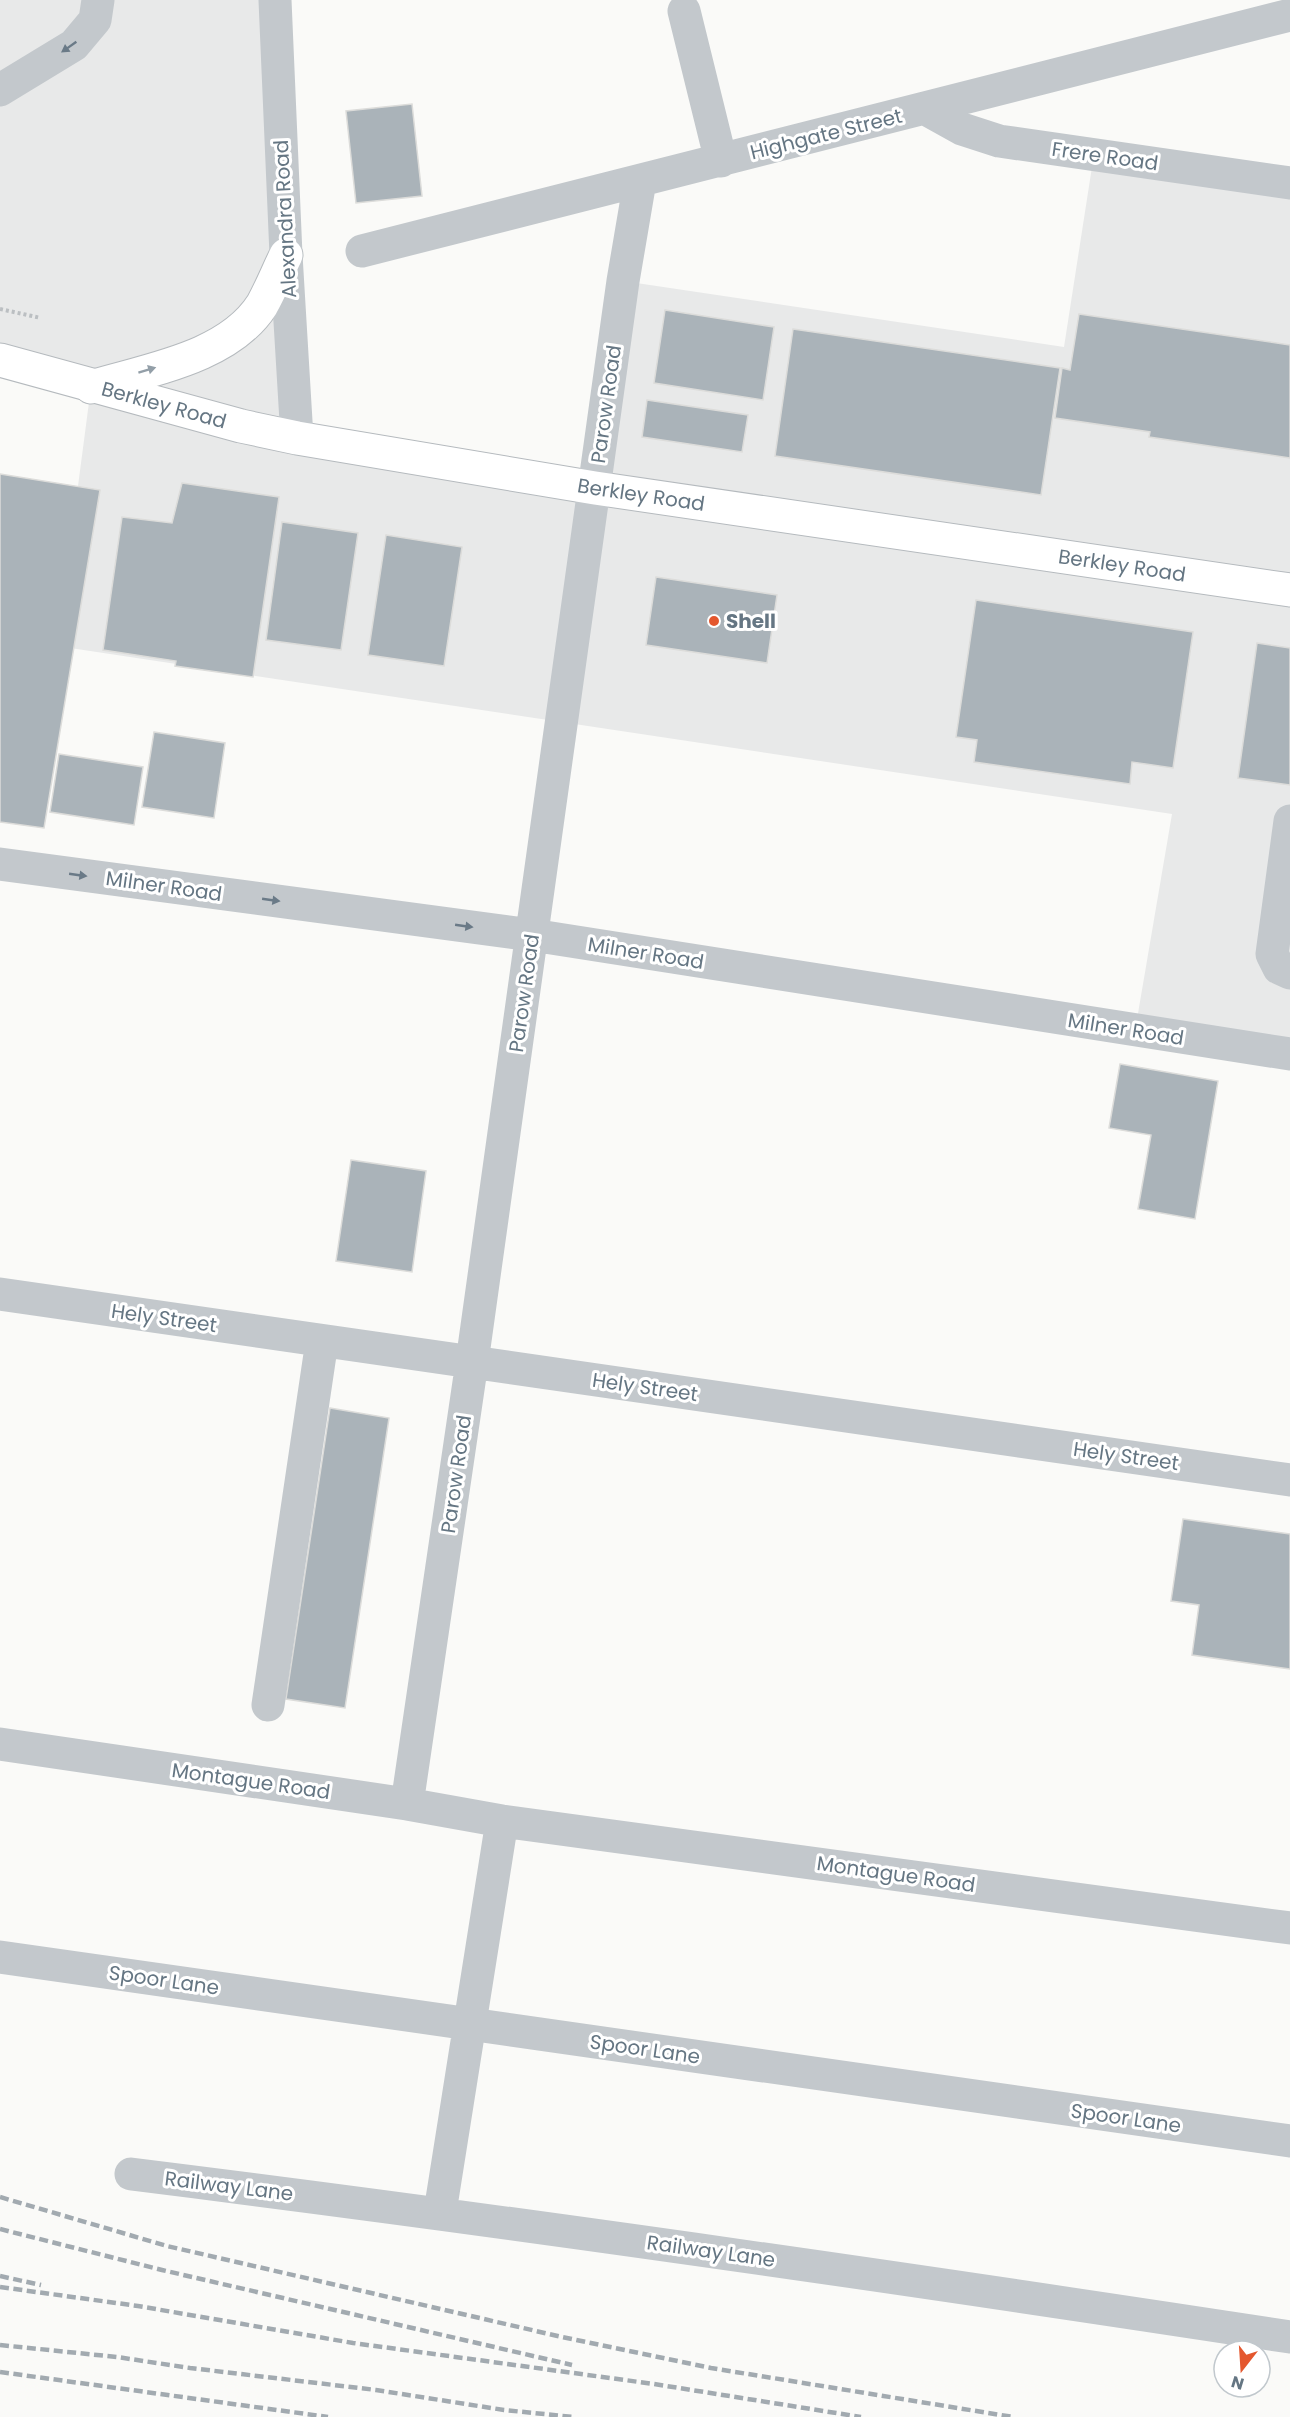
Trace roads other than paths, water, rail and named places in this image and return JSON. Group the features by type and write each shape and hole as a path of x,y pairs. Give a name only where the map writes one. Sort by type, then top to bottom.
{"main road":[{"path":"91,387 198,355 232,336 262,305 286,255"},
{"name":"Berkley Road","path":"0,360 91,387 240,426 297,438 595,488 1290,590"}],"street":[{"path":"0,90 74,45 95,20 98,0"},
{"name":"Alexandra Road","path":"276,0 286,255 297,438"},
{"path":"684,11 721,161"},
{"name":"Highgate Street","path":"362,251 1290,15"},
{"name":"Frere Road","path":"926,109 962,129 999,141 1290,183"},
{"name":"Parow Road","path":"407,1804 472,1362 623,281 640,181"},
{"path":"1290,821 1283,914 1272,954 1279,968 1290,973"},
{"name":"Milner Road","path":"0,864 532,935 1290,1054"},
{"name":"Hely Street","path":"0,1294 1290,1480"},
{"path":"268,1705 322,1341"},
{"name":"Montague Road","path":"0,1744 407,1804 502,1821 1290,1928"},
{"path":"440,2212 502,1821"},
{"name":"Spoor Lane","path":"0,1957 1290,2141"},
{"name":"Railway Lane","path":"131,2174 440,2212 1290,2337"}],"railway":[{"path":"0,2197 167,2246 562,2337 711,2368 1013,2417"},
{"path":"0,2229 162,2270 572,2365"},
{"path":"0,2276 41,2285"},
{"path":"0,2287 138,2306 353,2343 654,2384 861,2417"},
{"path":"0,2345 117,2357 376,2390 504,2410 573,2417"},
{"path":"0,2372 328,2417"}],"place":[{"name":"Shell","path":"714,621"}]}
